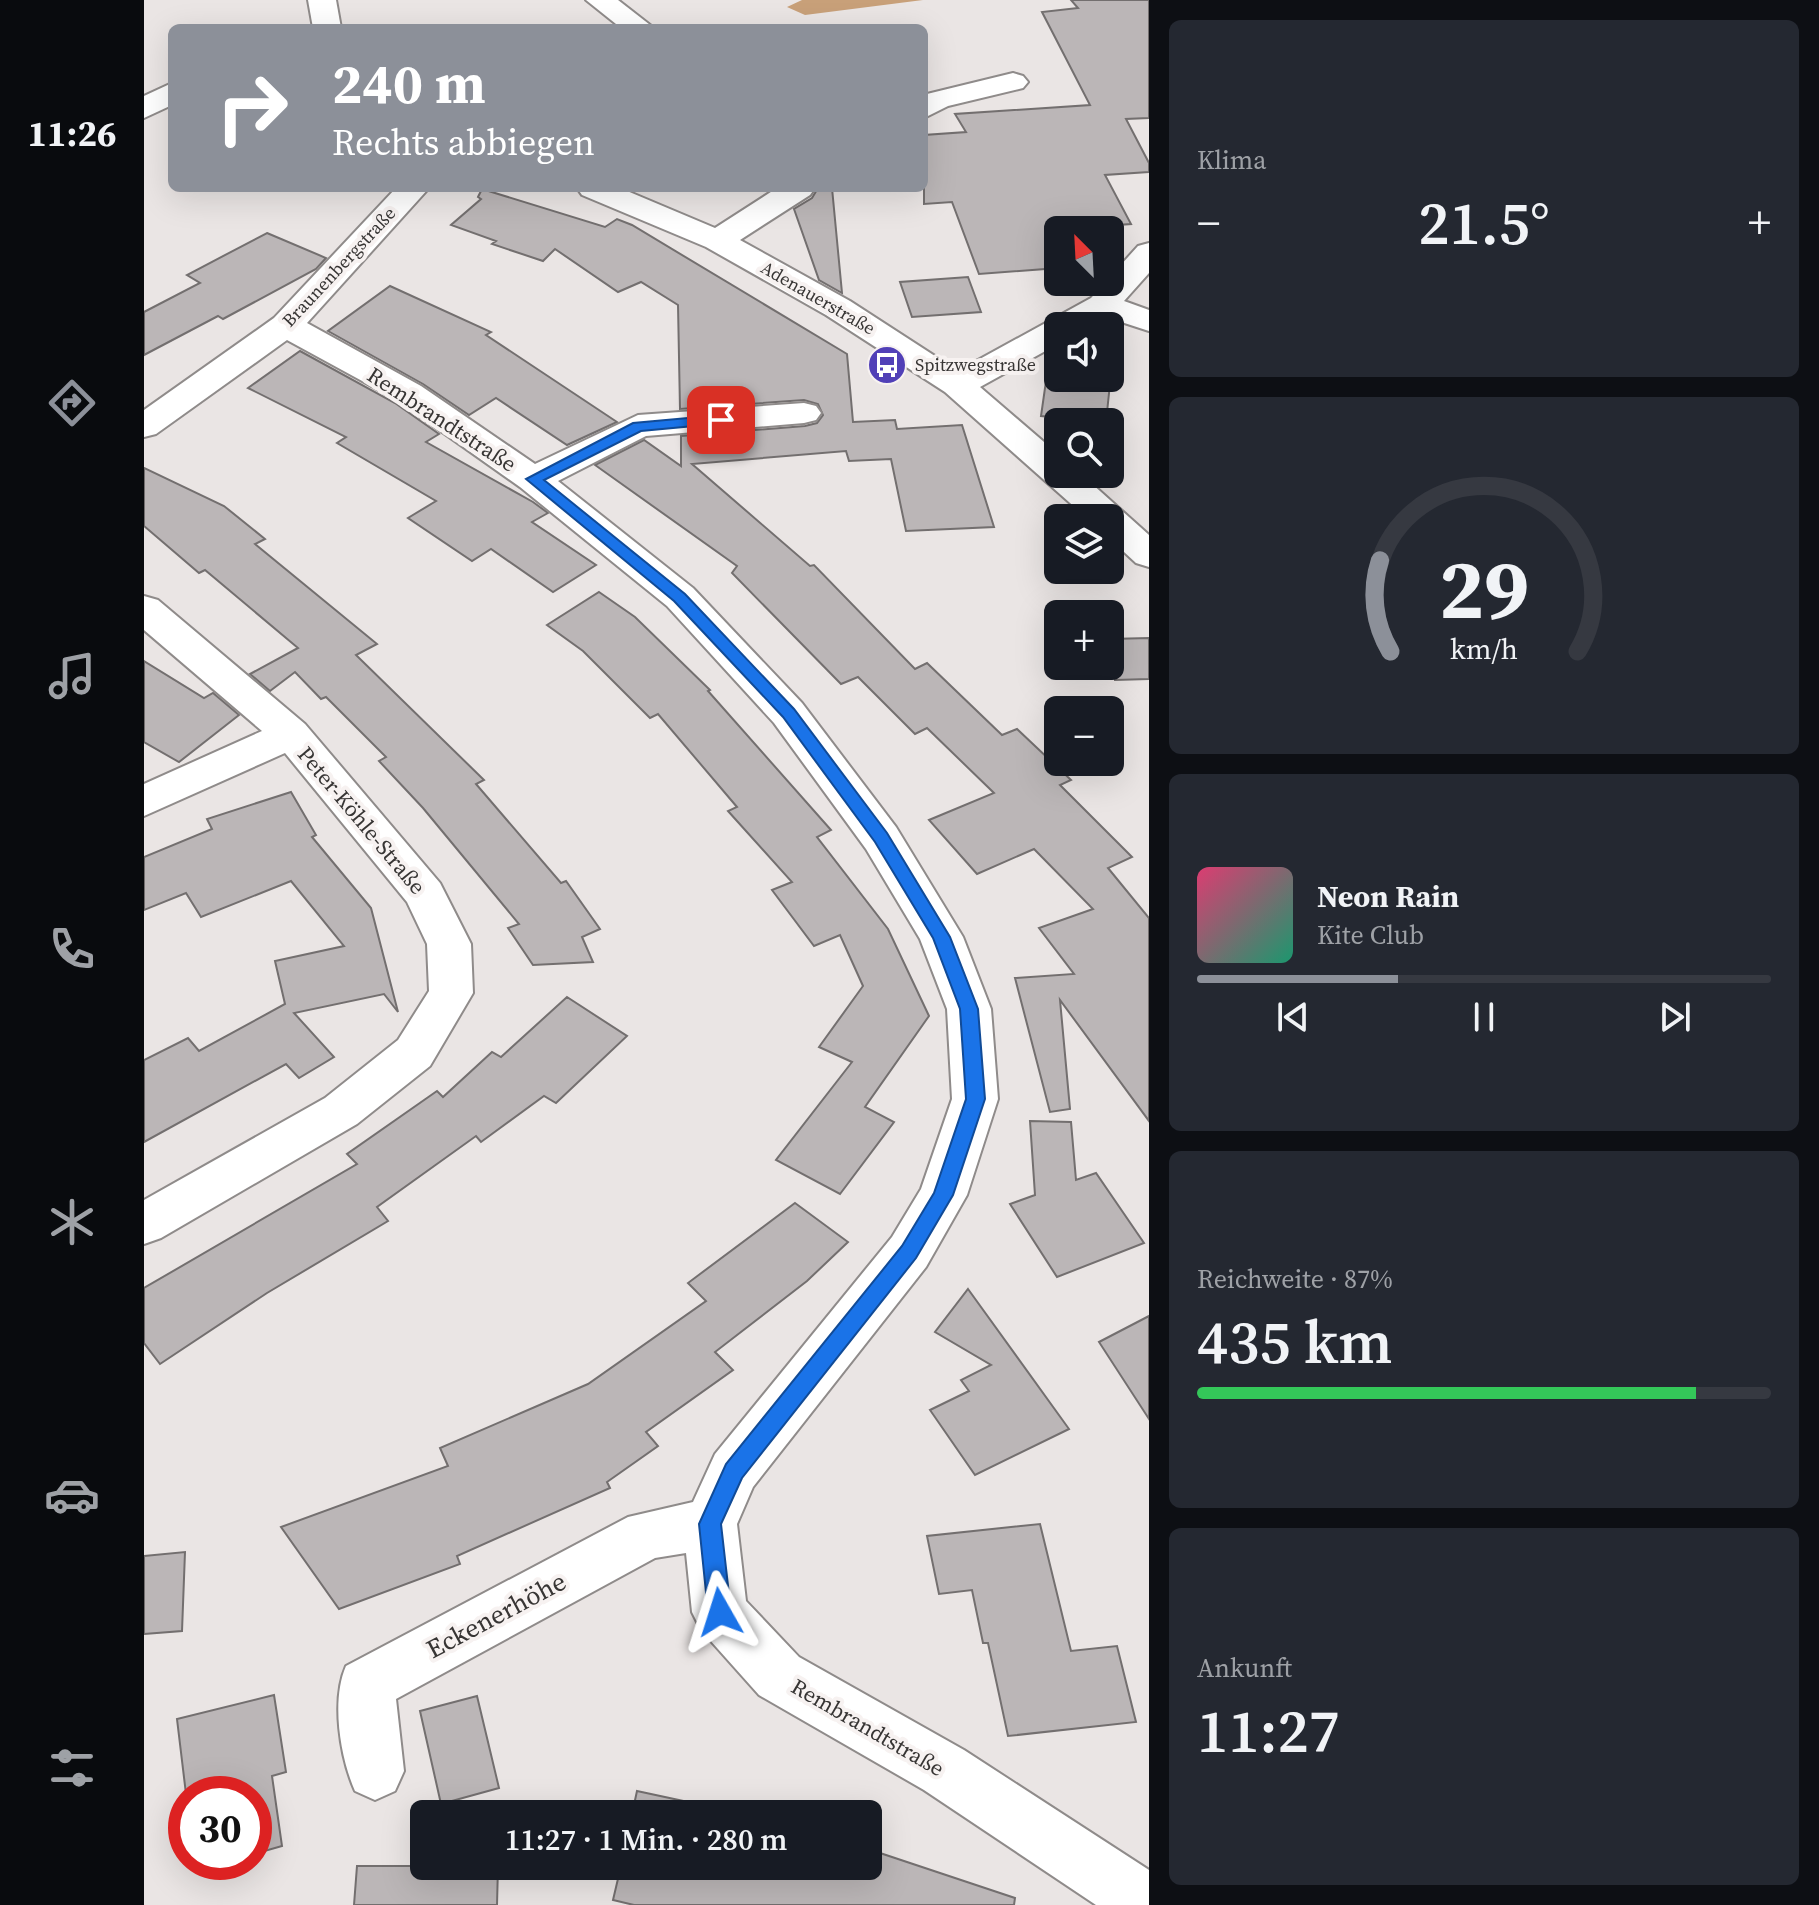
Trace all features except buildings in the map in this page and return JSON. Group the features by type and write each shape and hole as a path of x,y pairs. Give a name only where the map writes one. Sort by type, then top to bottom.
{"street":[{"path":"322,0 326,24"},
{"path":"600,0 634,24"},
{"path":"928,106 938,100 1013,82"},
{"path":"144,109 168,94"},
{"name":"Braunenbergstraße","path":"144,426 286,325 409,192"},
{"name":"Adenauerstraße","path":"603,192 717,240 838,308 957,385 1044,462"},
{"path":"717,240 793,192"},
{"path":"1090,312 1103,305 1149,253"},
{"path":"1103,305 1149,321"},
{"name":"Rembrandtstraße","path":"286,325 409,393 533,479 680,597 788,713 881,838 941,937 969,1009 975,1099 943,1195 909,1252 734,1471 710,1524 720,1612 779,1676 944,1770 1142,1898"},
{"path":"957,385 1044,338"},
{"path":"533,479 638,426 804,413"},
{"name":"Adenauerstraße","path":"1077,488 1099,504"},
{"name":"Adenauerstraße","path":"1124,523 1149,555"},
{"name":"Peter-Köhle-Straße","path":"144,609 291,734 425,894 449,944 451,993 414,1053 341,1111 144,1224"},
{"path":"144,801 291,734"},
{"name":"Eckenerhöhe","path":"375,1771 366,1685 647,1535 710,1524"}],"shaded area":[{"path":"802,0 923,0 805,15 787,7"}],"place":[{"name":"Spitzwegstraße","path":"887,365"}],"route":[{"path":"720,1612 710,1524 734,1471 909,1252 943,1195 975,1099 969,1009 941,937 881,838 788,713 680,597 533,479 638,426 721,420"}]}
